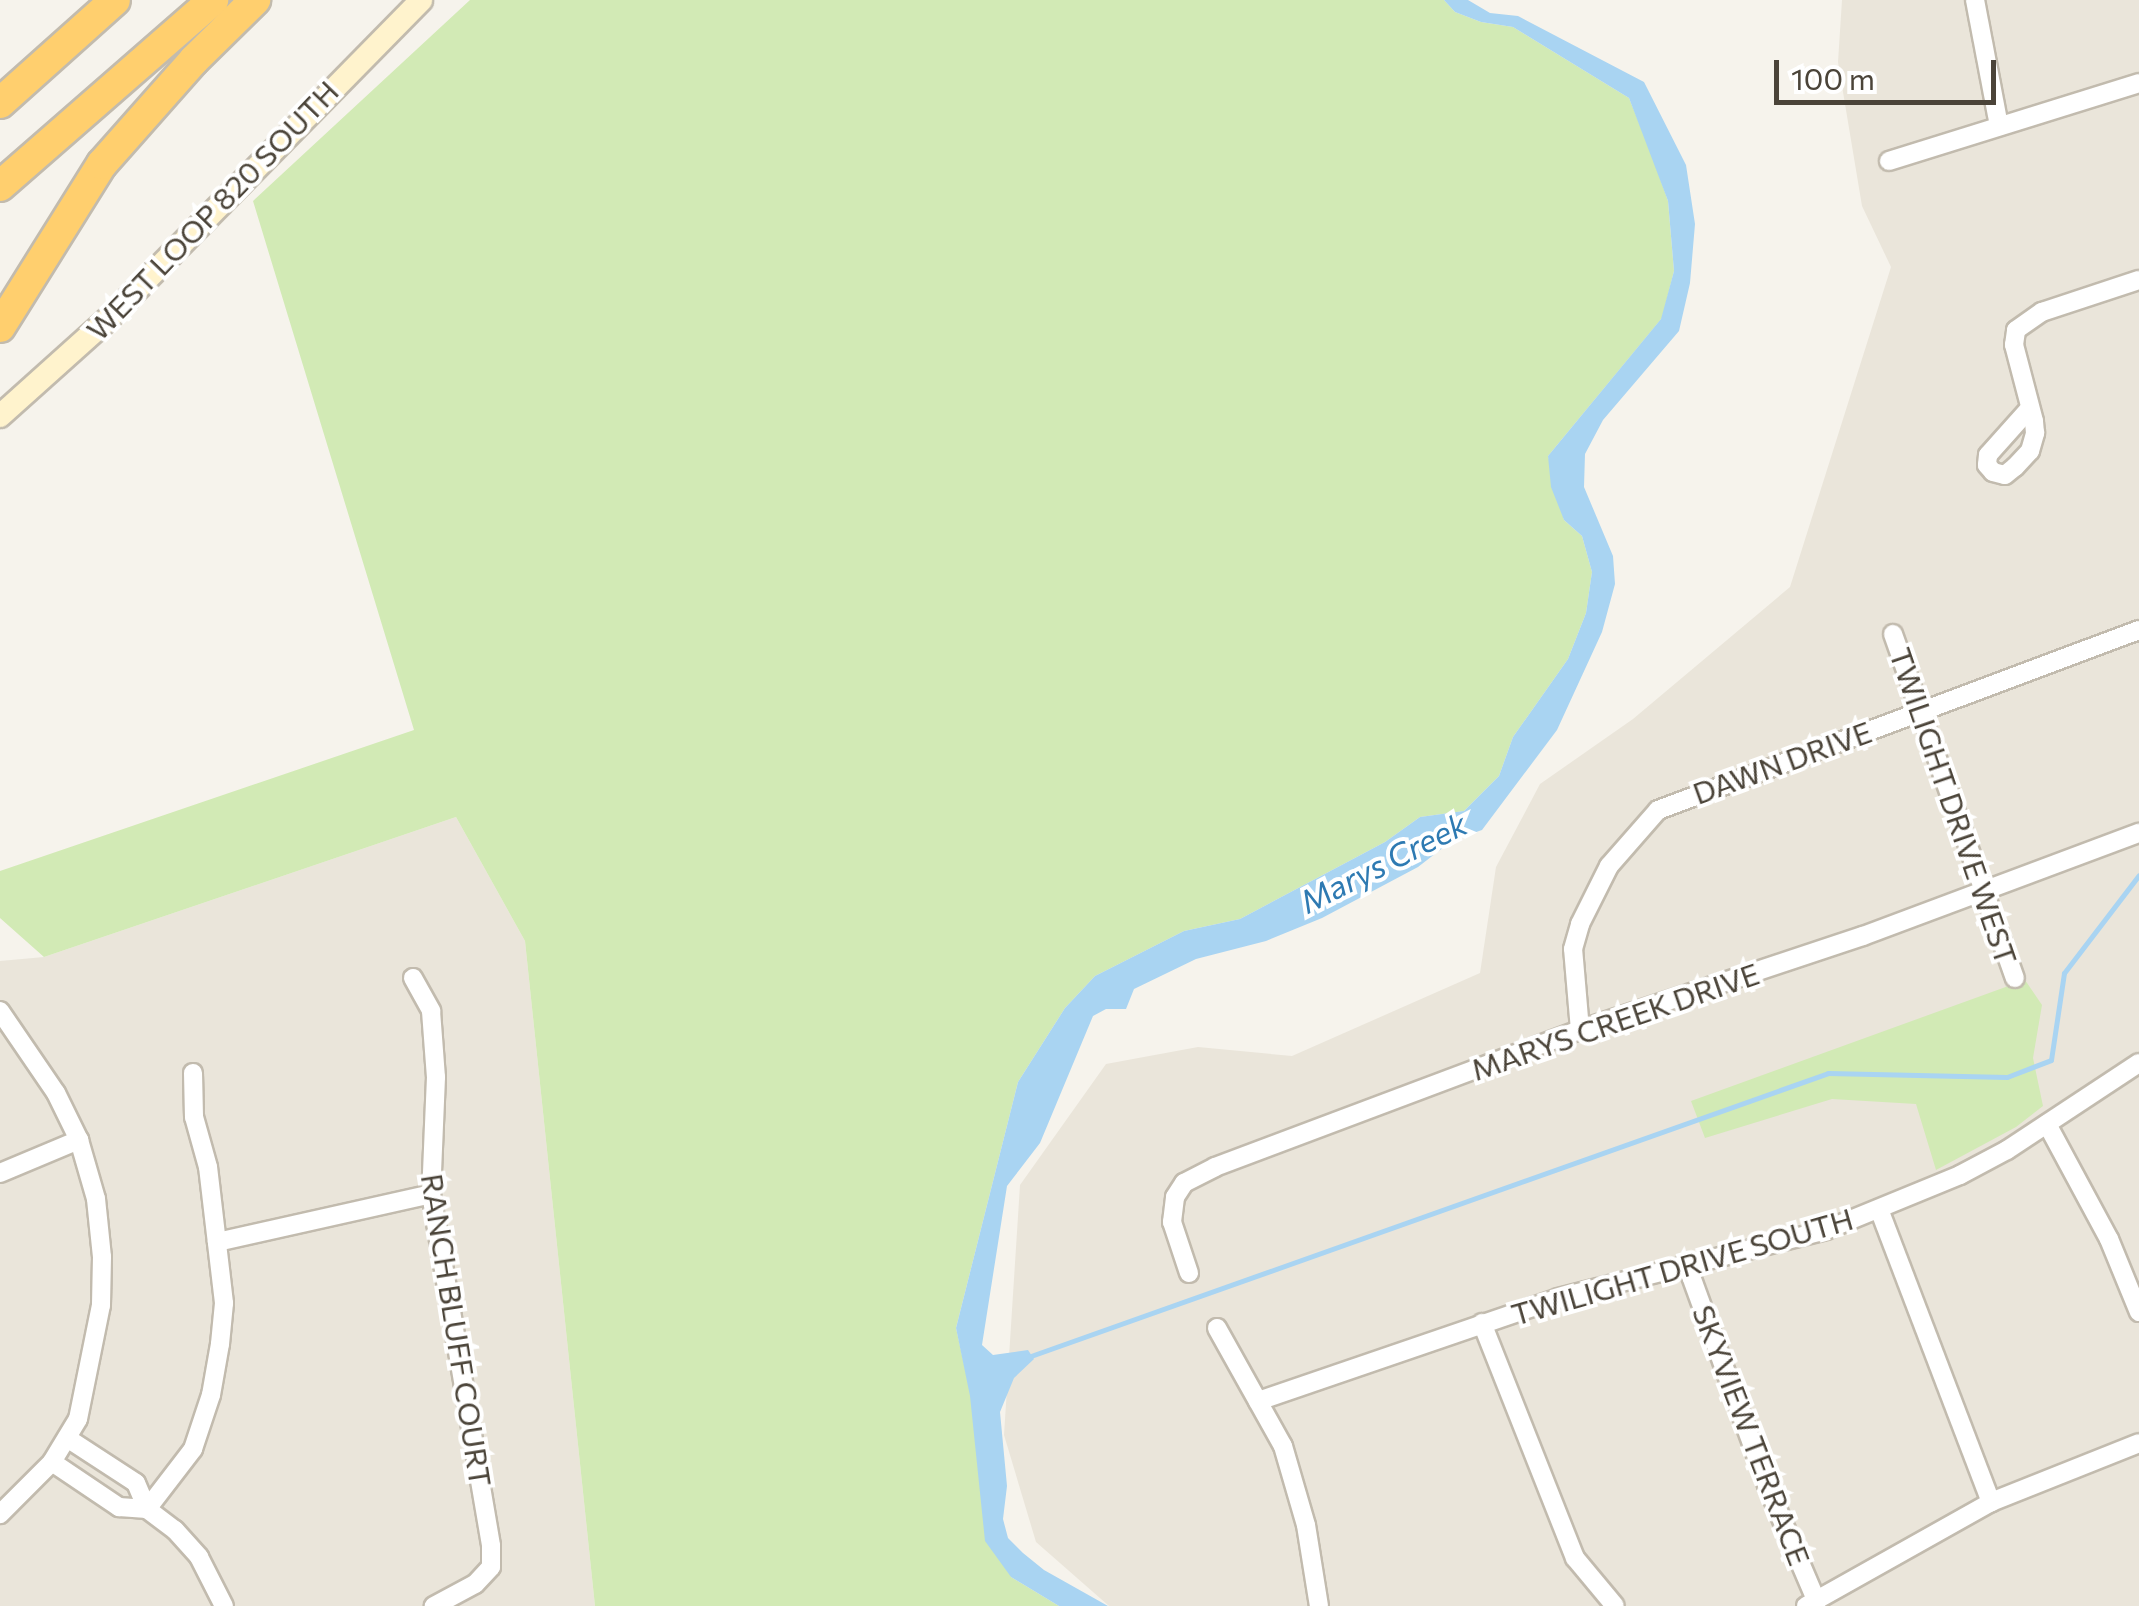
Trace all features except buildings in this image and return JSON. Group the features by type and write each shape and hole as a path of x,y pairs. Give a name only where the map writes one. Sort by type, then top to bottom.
{"highway":[{"path":"0,102 115,0"},
{"path":"0,186 213,0"},
{"path":"0,327 102,164 194,60 255,0"}],"main road":[{"name":"WEST LOOP 820 SOUTH","path":"0,416 107,320 421,0"}],"street":[{"path":"1975,0 1998,126"},
{"path":"1889,160 2139,83"},
{"path":"2030,408 2014,345 2016,330 2042,312 2139,280"},
{"name":"DAWN DRIVE","path":"1580,1030 1573,949 1591,895 1636,830 1676,800 2139,630"},
{"name":"TWILIGHT DRIVE WEST","path":"1893,634 2014,978"},
{"name":"MARYS CREEK DRIVE","path":"1189,1273 1172,1222 1175,1197 1184,1182 1252,1152 1580,1030 1864,936 2139,833"},
{"name":"RANCH BLUFF COURT","path":"413,978 431,1012 435,1043 431,1194 491,1568 475,1584 434,1606"},
{"path":"0,1011 56,1093 79,1140 96,1199 102,1257 101,1306 78,1419 52,1462 0,1514"},
{"name":"TWILIGHT DRIVE SOUTH","path":"1258,1401 1558,1298 1826,1230 1960,1175 2047,1124 2139,1062"},
{"path":"147,1509 193,1449 212,1395 224,1303 208,1167 194,1117 193,1073"},
{"path":"2047,1124 2109,1239 2139,1312"},
{"path":"0,1173 79,1140"},
{"path":"216,1242 431,1194"},
{"path":"1879,1209 1990,1502"},
{"name":"SKYVIEW TERRACE","path":"1688,1268 1811,1604"},
{"path":"1482,1323 1575,1558 1614,1606"},
{"path":"1216,1328 1283,1446 1296,1483 1319,1606"},
{"path":"68,1438 136,1483 147,1509 192,1547 224,1606"},
{"path":"1811,1604 1990,1502 2139,1444"},
{"path":"52,1462 119,1507 147,1509"}],"shaded area":[{"path":"1842,0 2139,0 2139,1606 1109,1606 1036,1542 1004,1435 1020,1185 1106,1064 1198,1047 1292,1056 1480,973 1496,867 1540,784 1633,719 1790,587 1891,267 1862,206 1838,62"},
{"path":"456,817 525,941 595,1606 0,1606 0,961 44,957"}],"green space":[{"path":"470,0 1444,0 1455,12 1481,22 1513,27 1629,98 1650,150 1668,201 1674,271 1662,318 1548,456 1564,520 1582,536 1592,572 1586,613 1568,659 1513,737 1499,776 1464,811 1420,817 1385,842 1240,919 1184,931 1095,976 1065,1008 1018,1082 956,1328 1011,1577 1059,1606 595,1606 525,941 456,817 44,957 0,918 0,871 414,730 253,201"},
{"path":"2025,980 2042,1005 2033,1058 2043,1106 2016,1127 1936,1170 1916,1104 1832,1099 1705,1138 1691,1101"}],"water":[{"name":"Marys Creek","path":"1444,0 1468,0 1490,13 1518,16 1644,82 1686,165 1695,224 1690,283 1679,331 1603,420 1585,454 1584,487 1613,556 1615,584 1602,632 1557,730 1482,830 1453,840 1418,867 1322,918 1266,941 1196,959 1134,989 1126,1009 1106,1009 1093,1016 1040,1143 1007,1186 982,1345 993,1355 1028,1350 1034,1359 1014,1378 1000,1412 1007,1486 1003,1519 1008,1538 1023,1553 1044,1570 1108,1606 1059,1606 1011,1577 985,1541 970,1396 956,1328 1018,1082 1065,1008 1095,976 1184,931 1240,919 1385,842 1420,817 1464,811 1499,776 1513,737 1568,659 1586,613 1592,572 1582,536 1564,520 1551,487 1548,456 1661,319 1674,271 1668,201 1629,98 1513,27 1481,22 1455,12"}],"waterway":[{"path":"1028,1357 1828,1073 2007,1077 2051,1060 2064,973 2139,875"}]}
